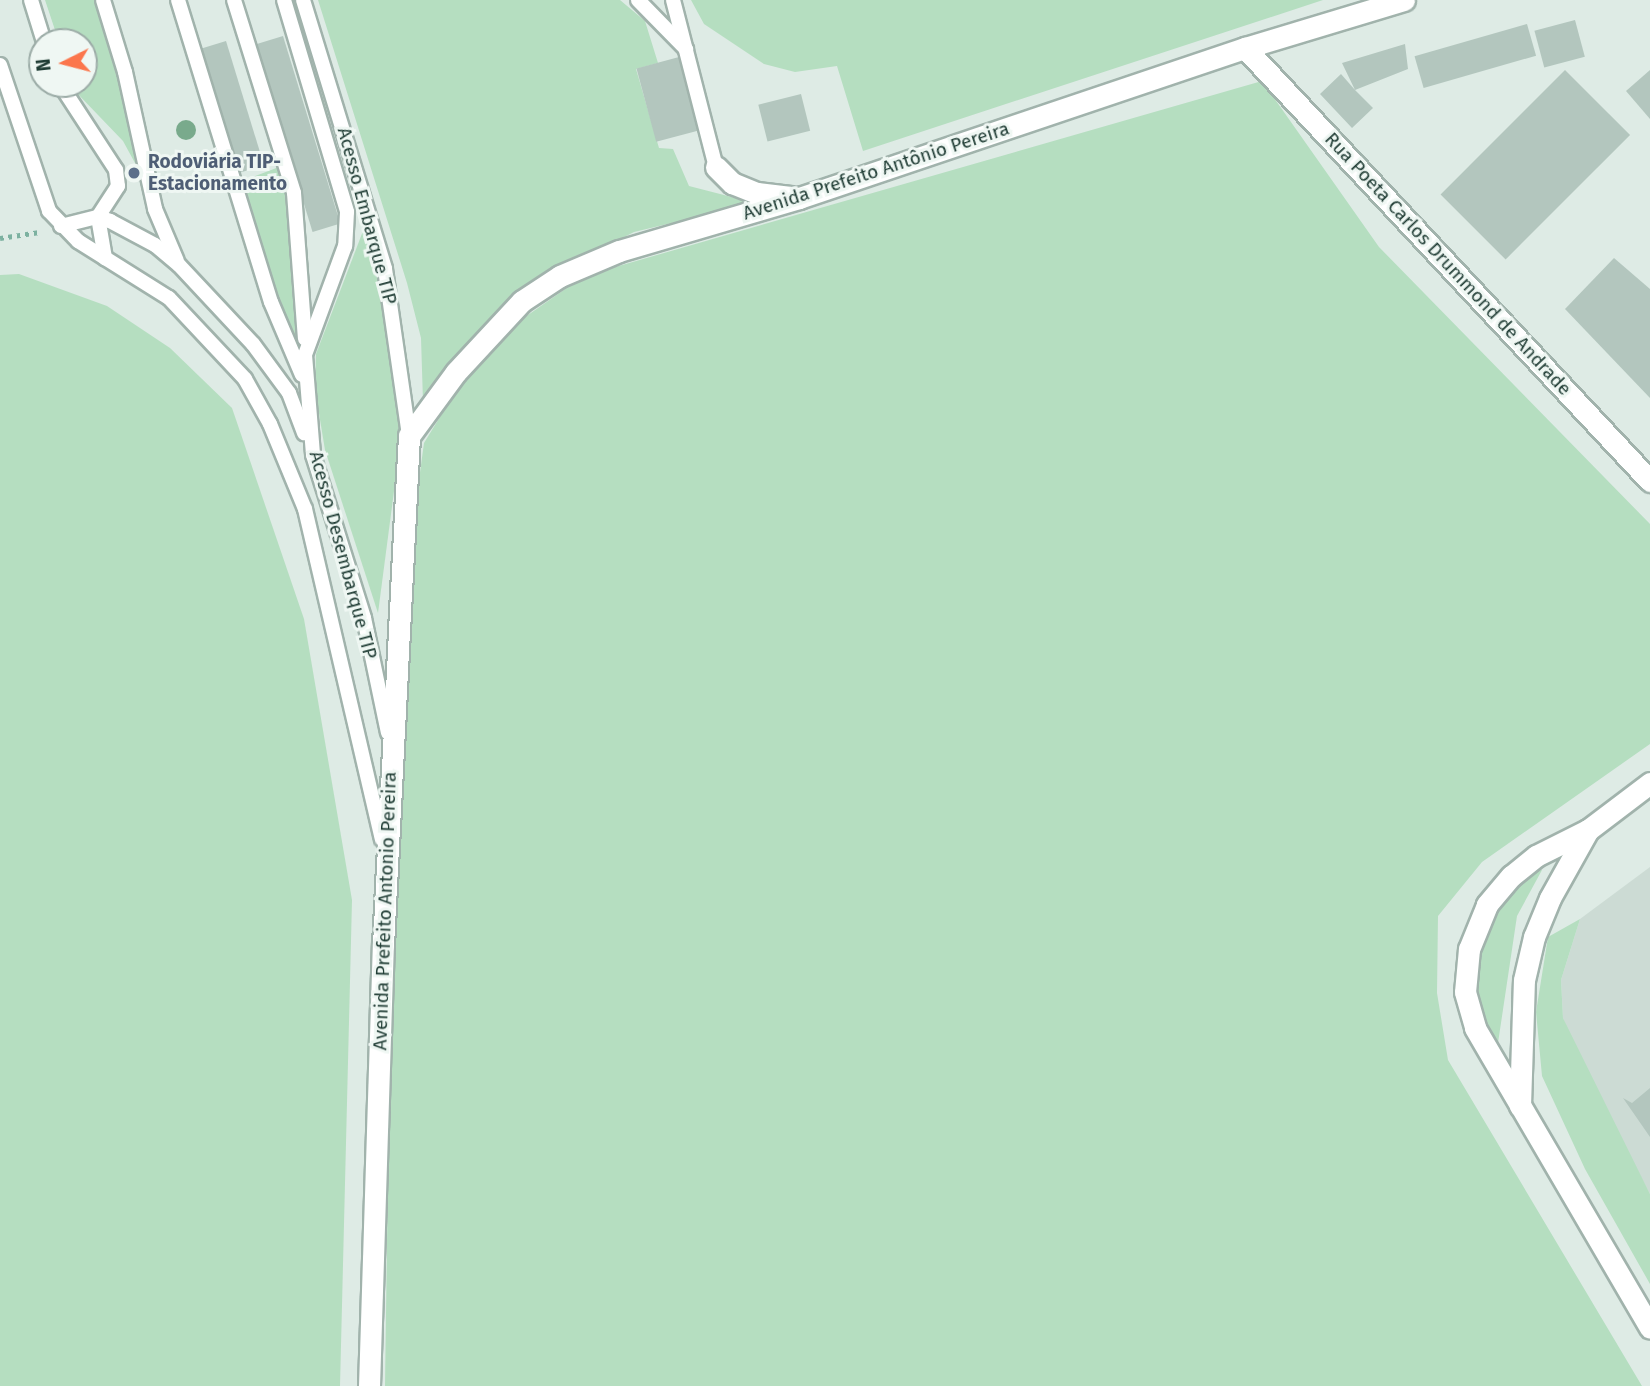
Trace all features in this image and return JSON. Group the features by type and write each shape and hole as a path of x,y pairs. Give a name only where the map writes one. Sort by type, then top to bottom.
{"street":[{"name":"Avenida Prefeito Antônio Pereira","path":"410,436 496,324 560,276 619,251 799,198 1245,48 1404,0"},
{"name":"Rua Poeta Carlos Drummond de Andrade","path":"1245,48 1650,481"},
{"path":"716,167 732,183 757,193 799,198"},
{"name":"Avenida Prefeito Antonio Pereira","path":"369,1386 391,748 410,436"},
{"path":"1650,783 1588,830 1536,856 1511,876 1487,905 1469,949 1465,992 1475,1028 1650,1328"},
{"path":"1520,1108 1523,992 1531,947 1549,898 1588,830"}],"lane":[{"path":"31,0 40,28"},
{"path":"103,0 125,72 155,209 179,265"},
{"path":"178,0 271,302 304,380"},
{"path":"234,0 294,193 305,355"},
{"name":"Acesso Desembarque TIP","path":"284,0 347,212 345,247 305,355 304,380 313,455 363,618 391,748"},
{"name":"Acesso Embarque TIP","path":"303,0 385,269 410,436"},
{"path":"638,0 688,50"},
{"path":"673,0 716,167"},
{"path":"0,65 41,189 61,226 105,258 169,298 209,337 245,379 270,424 305,509 387,861"},
{"path":"69,98 116,170 118,186 98,217 105,258"},
{"path":"61,226 98,217 127,228 179,265 254,344 282,383 313,455"}],"path":[{"path":"0,238 61,226"}],"shaded area":[{"path":"1650,867 1650,1194 1573,1046 1563,1018 1561,980 1580,919"}],"green space":[{"path":"45,0 98,0 120,73 141,174 123,141 82,98 98,98 98,28 54,28"},
{"path":"318,0 620,0 645,21 658,63 636,69 659,148 673,149 689,186 755,203 634,232 560,270 493,316 423,402 421,338 407,283"},
{"path":"691,0 1323,0 863,151 837,66 795,72 764,64 704,24"},
{"path":"1262,81 1379,247 1650,524 1650,744 1482,862 1438,916 1437,993 1448,1060 1642,1386 385,1386 394,739 406,575 424,443 462,381 515,324 584,276"},
{"path":"279,167 287,200 298,348 281,309 244,195 247,179"},
{"path":"363,231 382,284 395,356 401,438 378,613 325,450 315,389 316,354"},
{"path":"19,274 107,306 170,348 232,408 304,619 352,900 340,1386 0,1386 0,275"},
{"path":"1542,870 1517,916 1498,1043 1480,1012 1477,976 1483,928 1523,873"},
{"path":"1580,919 1561,980 1563,1018 1650,1194 1650,1284 1585,1169 1542,1076 1536,1012 1548,937"}],"building":[{"path":"1575,20 1585,57 1544,68 1534,31"},
{"path":"1527,24 1536,56 1424,88 1415,56"},
{"path":"283,36 340,223 313,232 255,44"},
{"path":"226,41 264,165 236,174 198,49"},
{"path":"1405,44 1408,69 1355,90 1342,63"},
{"path":"679,57 699,130 656,142 636,68"},
{"path":"1565,70 1630,135 1506,260 1441,194"},
{"path":"1650,70 1650,119 1626,91"},
{"path":"1341,74 1373,108 1352,128 1320,94"},
{"path":"801,94 810,131 768,142 758,105"},
{"path":"1614,258 1650,289 1650,398 1565,309"},
{"path":"1650,1088 1650,1137 1623,1098 1632,1103"}],"place":[{"name":"Rodoviária TIP- Estacionamento","path":"134,173"}]}
